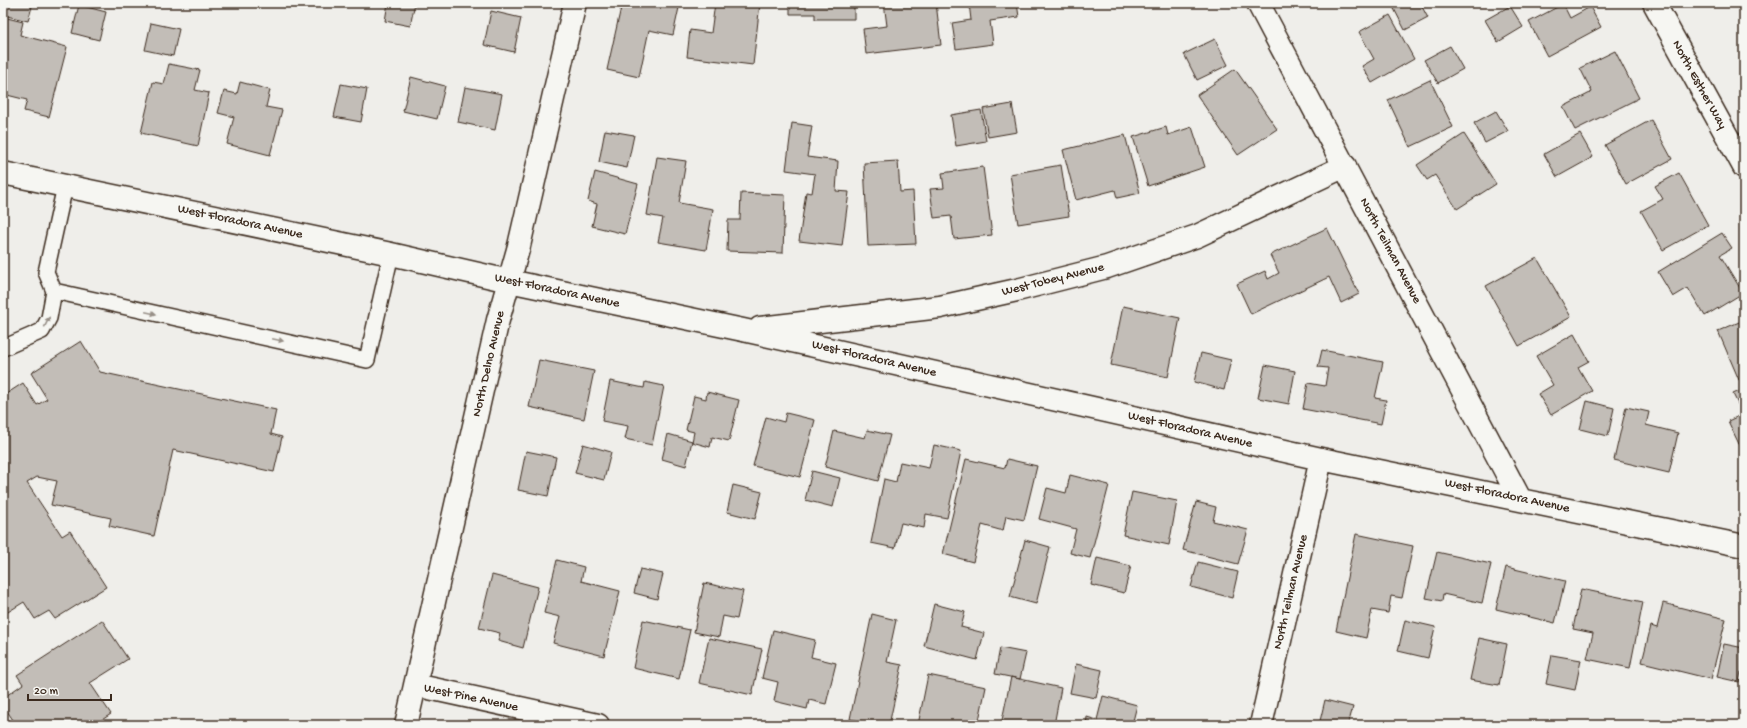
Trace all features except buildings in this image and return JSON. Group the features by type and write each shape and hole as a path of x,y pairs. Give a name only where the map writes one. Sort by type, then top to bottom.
{"street":[{"name":"North Delno Avenue","path":"406,725 446,545 509,281 521,238 575,3"},
{"name":"North Teilman Avenue","path":"1258,3 1520,499"},
{"name":"North Esther Way","path":"1654,3 1744,167"},
{"name":"West Tobey Avenue","path":"743,330 940,307 1107,267 1198,236 1345,166"},
{"name":"West Floradora Avenue","path":"3,173 391,254 509,281 743,330 1321,459 1744,546"},
{"name":"North Teilman Avenue","path":"1261,725 1321,459"},
{"name":"West Pine Avenue","path":"415,685 598,725"}],"lane":[{"path":"3,348 42,331 49,318 54,291 46,272 65,186"},
{"path":"54,291 367,360 391,254"}]}
